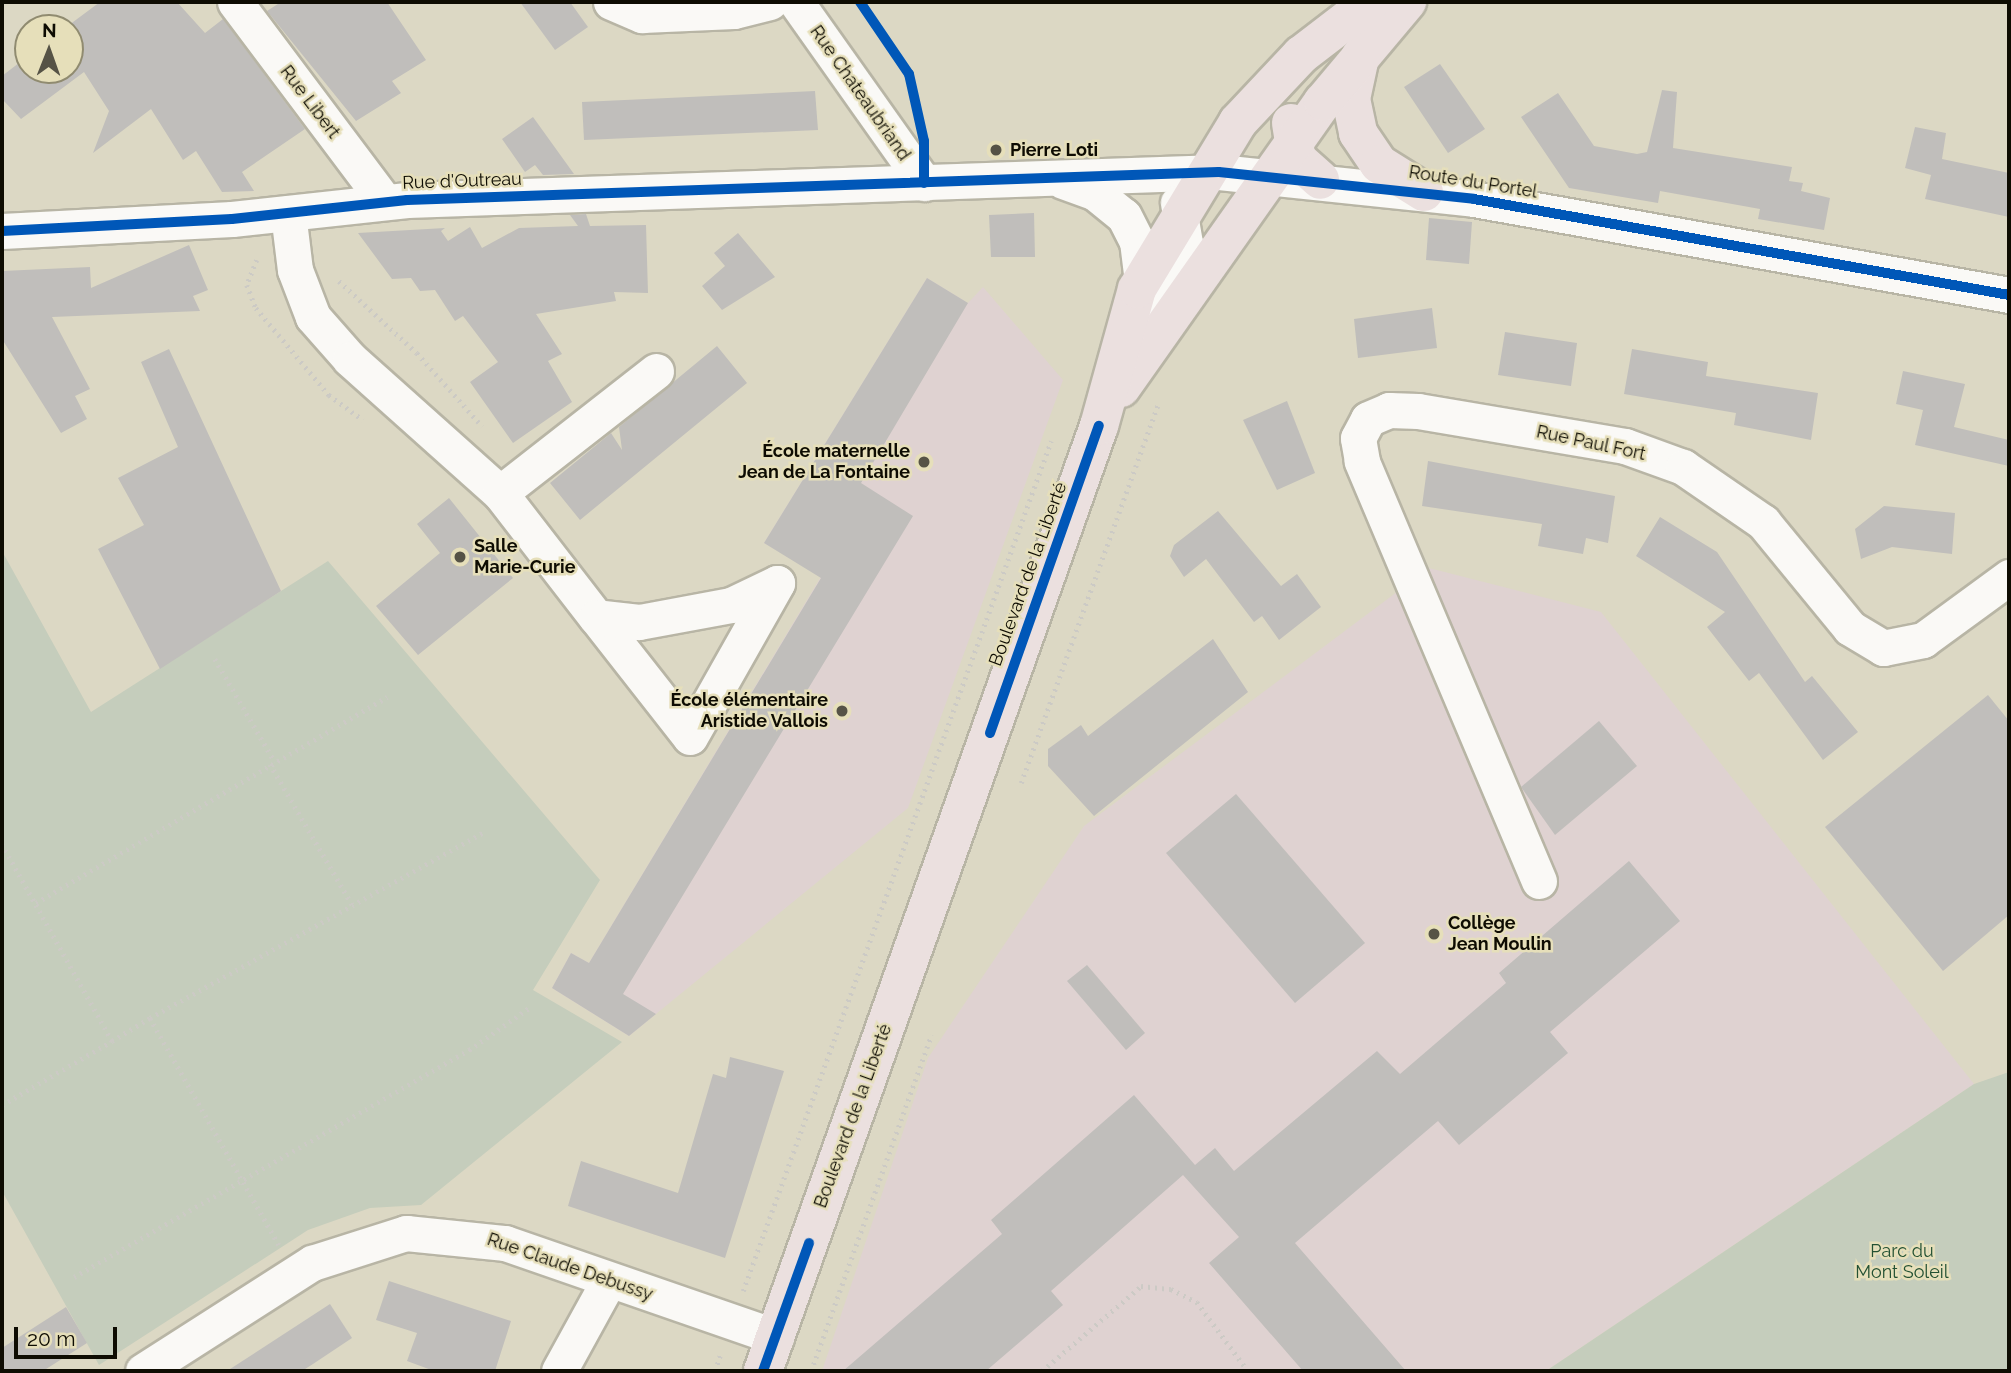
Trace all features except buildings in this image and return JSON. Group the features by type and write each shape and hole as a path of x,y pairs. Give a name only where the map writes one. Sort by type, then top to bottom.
{"main road":[{"name":"Boulevard de la Liberté","path":"1099,426 1130,372 1271,176 1361,53 1407,2"},
{"name":"Boulevard de la Liberté","path":"769,1354 1099,426 1142,279 1181,211 1238,122 1284,72 1361,9"},
{"path":"1320,180 1300,164 1293,146 1291,120 1302,87 1361,9"},
{"path":"1361,53 1351,99 1358,134 1379,164 1424,192"}],"street":[{"name":"Rue Libert","path":"235,2 384,202"},
{"path":"611,2 642,15 734,11 770,2"},
{"name":"Rue Chateaubriand","path":"796,2 924,183"},
{"name":"Route du Portel","path":"924,183 1206,172 1320,180 1424,192 2009,295"},
{"path":"1122,174 1164,186 1181,211 1184,249 1152,302 1130,372"},
{"path":"1046,177 1094,192 1124,216 1137,241 1142,279"},
{"name":"Rue d'Outreau","path":"2,231 288,213 384,202 924,183"},
{"path":"288,213 295,270 313,317 350,359 500,493 596,617 690,737 777,583 731,604 639,622 596,617"},
{"path":"500,493 656,371"},
{"name":"Rue Paul Fort","path":"1539,881 1359,450 1360,428 1389,410 1625,446 1700,475 1763,522 1850,628 1882,648 1923,640 2009,578"},
{"name":"Rue Claude Debussy","path":"143,1371 295,1273 365,1241 445,1232 505,1243 732,1322 769,1354"},
{"path":"559,1371 609,1280"}],"path":[{"path":"331,274 417,354 489,433"},
{"path":"1021,783 1165,390"},
{"path":"715,1371 1054,434"},
{"path":"215,659 353,906"},
{"path":"36,903 387,697"},
{"path":"2,1105 150,1018 483,833"},
{"path":"2,844 112,1041"},
{"path":"74,1277 469,1050 529,1008"},
{"path":"150,1018 295,1273"},
{"path":"811,1371 931,1035"},
{"path":"1042,1371 1141,1286 1171,1289 1197,1302 1248,1371"}],"shaded area":[{"path":"927,278 968,303 983,287 1063,380 908,808 629,1036 552,988 571,953 589,963 822,575 764,543"},
{"name":"Collège Jean Moulin","path":"1429,568 1601,612 1974,1084 1546,1371 822,1371 928,1058 1084,826"}],"green space":[{"path":"2,551 91,712 328,561 600,880 533,990 622,1042 421,1205 370,1208 308,1230 99,1365 2,1191"},
{"name":"Parc du Mont Soleil","path":"2009,1072 2009,1371 1546,1371 1974,1084"}],"cycle path":[{"path":"860,2 909,74 924,141 924,183"},
{"path":"2,231 232,219 407,200 1219,172 1474,199 2009,295"},
{"path":"990,733 1099,426"},
{"path":"763,1371 809,1243"}],"place":[{"name":"Pierre Loti","path":"996,150"},
{"name":"École maternelle Jean de La Fontaine","path":"924,462"},
{"name":"Salle Marie-Curie","path":"460,557"},
{"name":"École élémentaire Aristide Vallois","path":"842,711"},
{"name":"Collège Jean Moulin","path":"1434,934"}]}
